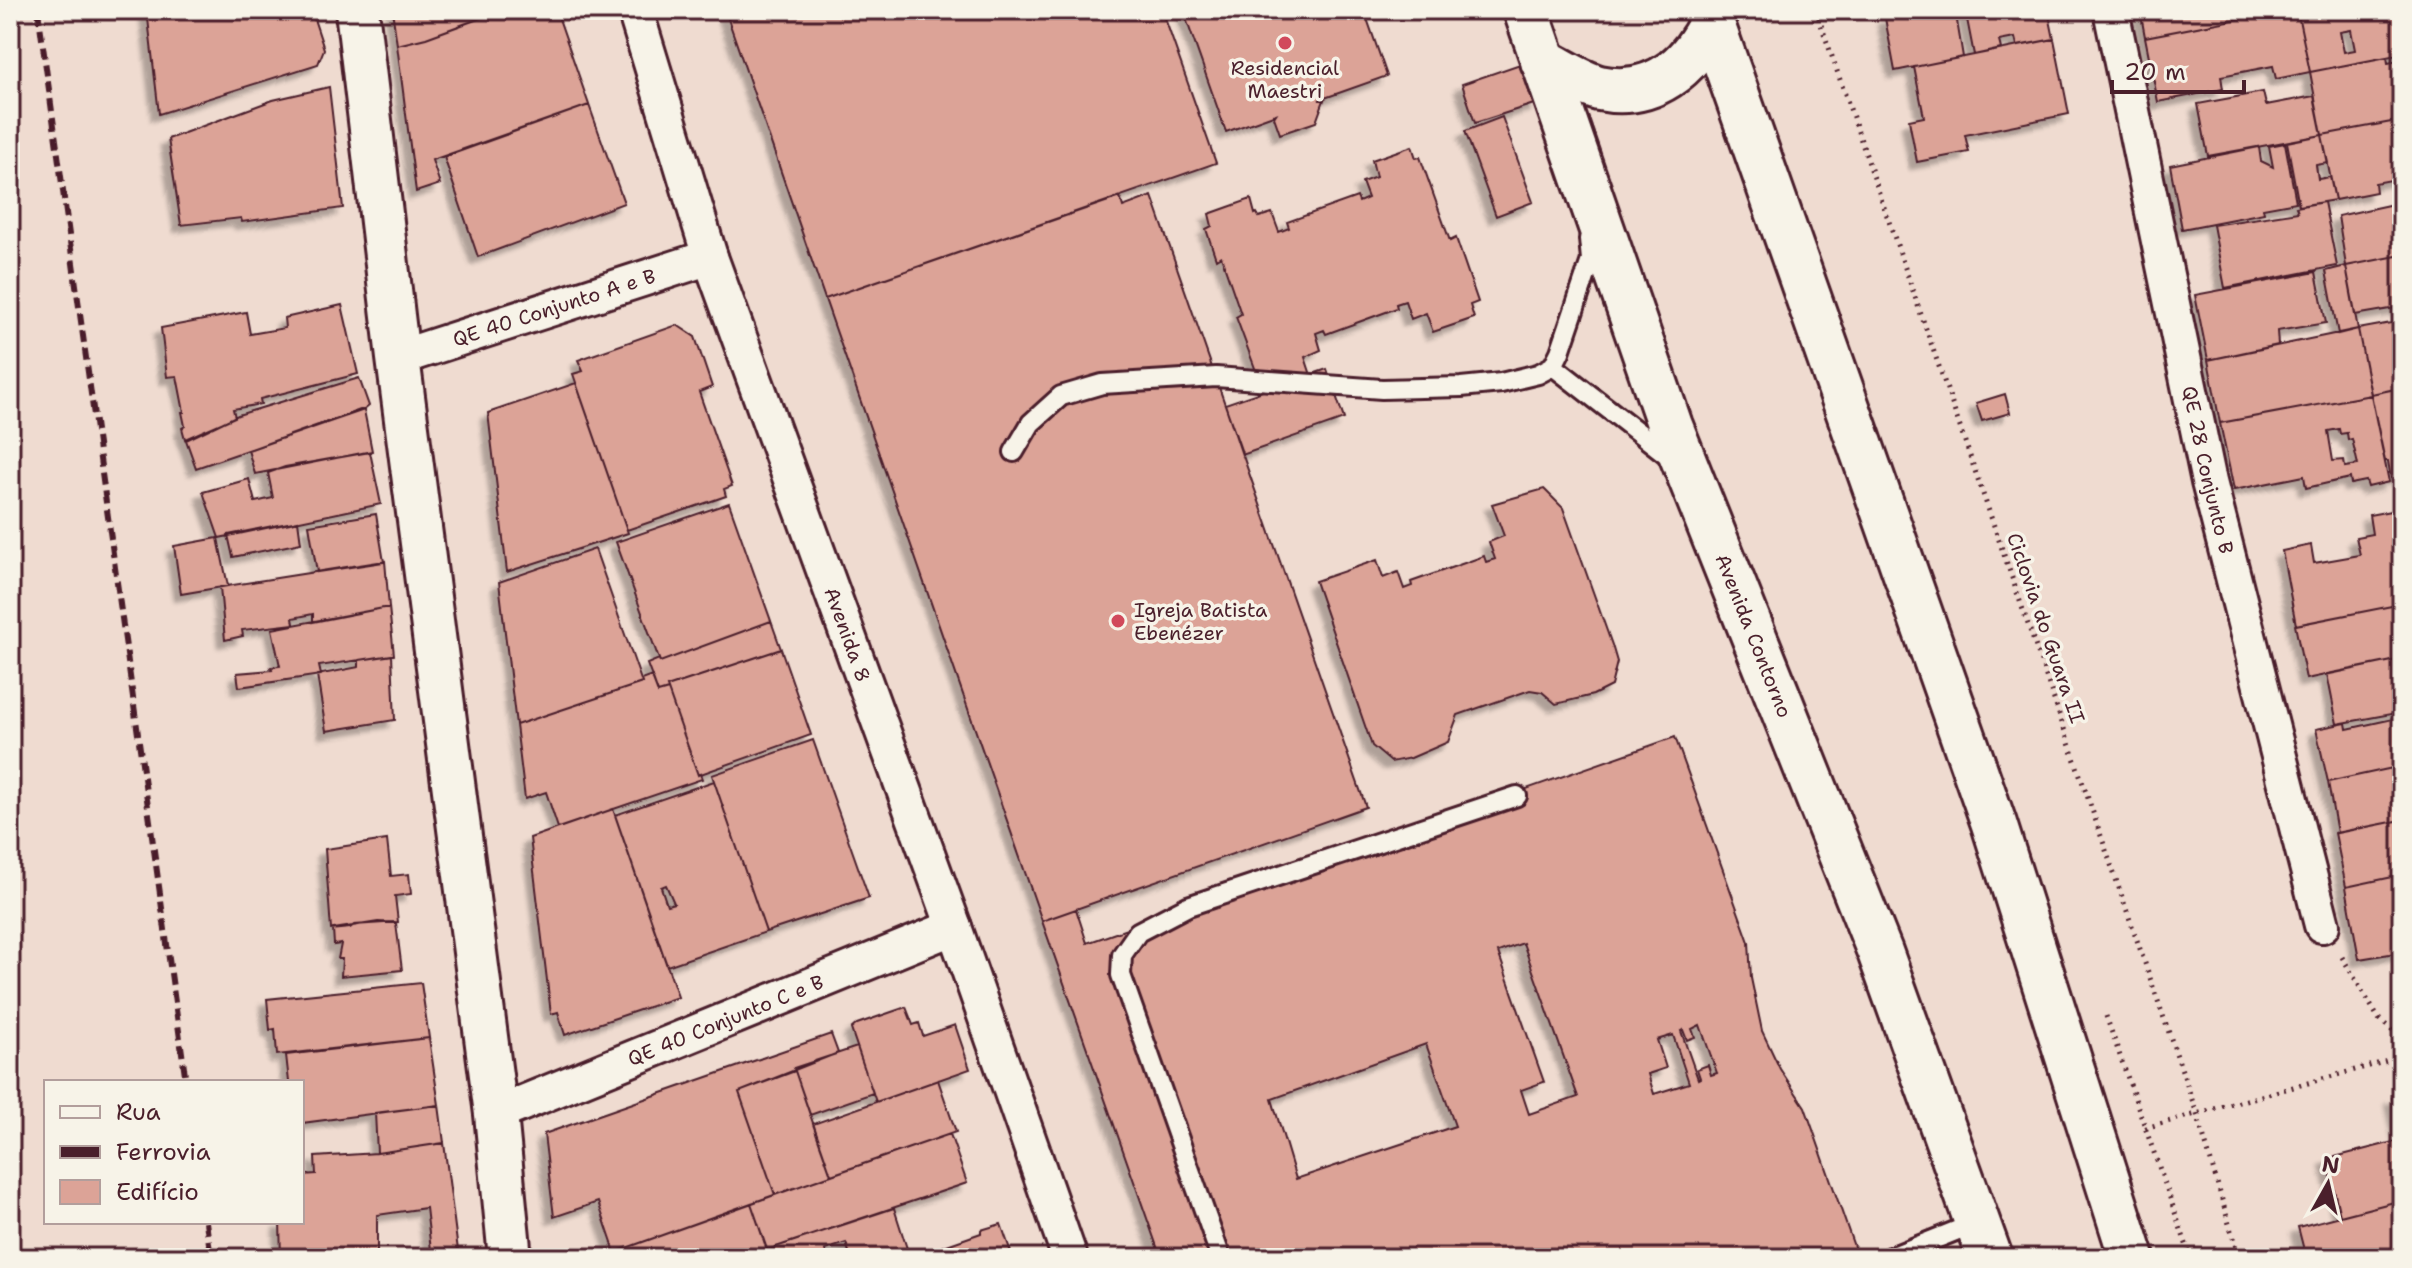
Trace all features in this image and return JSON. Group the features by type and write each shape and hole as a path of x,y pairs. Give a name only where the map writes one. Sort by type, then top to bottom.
{"main road":[{"name":"Avenida Contorno","path":"1526,10 1670,426 1880,952 1984,1240"},
{"path":"1543,61 1599,88 1627,89 1655,83 1680,69 1699,47 1709,16"},
{"path":"1709,16 1994,824 2132,1258"}],"street":[{"path":"357,10 398,358 496,1114 510,1258"},
{"name":"Avenida 8","path":"635,10 710,257 954,927 1070,1258"},
{"name":"QE 28 Conjunto B","path":"2111,10 2209,482 2322,925"},
{"name":"QE 40 Conjunto A e B","path":"398,358 710,257"},
{"name":"QE 40 Conjunto C e B","path":"496,1114 954,927"}],"lane":[{"path":"1014,452 1031,423 1061,396 1102,384 1216,377 1382,389 1461,387 1501,383 1538,374 1553,366 1560,352 1591,260 1586,187"},
{"path":"1553,366 1673,459 1701,504"},
{"path":"1221,1258 1121,975 1122,955 1138,932 1188,906 1517,796"},
{"path":"1888,1258 1984,1240"}],"path":[{"name":"Ciclovia do Guara II","path":"1816,10 2197,1114 2239,1258"},
{"path":"2322,925 2379,1019 2402,1039"},
{"path":"2145,1128 2402,1057"}],"building":[{"path":"147,10 311,10 324,49 318,64 159,114"},
{"path":"392,10 481,10 483,17 397,45"},
{"path":"503,10 556,10 589,105 432,160 440,184 416,192 397,45 426,38"},
{"path":"725,10 1162,10 1216,163 825,299"},
{"name":"Residencial Maestri","path":"1183,10 1364,10 1387,76 1319,100 1324,100 1316,122 1280,134 1274,117 1276,114 1226,132"},
{"path":"1925,10 2048,10 2054,39 2017,46 2015,38 1999,41 2001,49 1974,55 1966,14 1956,15 1963,57 1895,71 1885,18"},
{"path":"2140,10 2285,10 2145,37"},
{"path":"2297,10 2310,72 2276,79 2273,66 2221,76 2223,89 2158,102 2145,37"},
{"path":"2297,10 2402,10 2402,54 2310,72","holes":["2351,30 2355,50 2344,52 2340,32"]},
{"path":"2054,39 2069,114 1965,135 1969,152 1917,162 1909,120 1924,117 1914,67"},
{"path":"2387,57 2388,63 2402,60 2402,120 2322,135 2310,72"},
{"path":"1523,63 1537,103 1475,123 1462,84"},
{"path":"329,87 343,208 242,222 241,218 181,225 168,139 273,100"},
{"path":"2263,92 2266,105 2314,96 2322,135 2208,156 2198,104"},
{"path":"589,105 624,203 478,257 444,157"},
{"path":"1502,117 1533,202 1496,216 1465,131"},
{"path":"2402,120 2402,178 2375,183 2376,192 2335,200 2322,135"},
{"path":"2322,135 2328,163 2316,165 2318,179 2330,177 2335,200 2299,206 2287,142"},
{"path":"2285,143 2296,202 2263,208 2264,213 2182,229 2170,165 2259,147 2261,161 2273,167 2269,146"},
{"path":"1412,146 1416,158 1420,157 1450,241 1456,238 1478,302 1470,305 1474,318 1433,332 1426,313 1411,319 1405,301 1396,304 1397,308 1326,334 1324,330 1316,333 1321,350 1305,357 1311,375 1259,379 1236,317 1241,314 1221,256 1216,259 1206,229 1212,226 1209,214 1251,199 1255,214 1259,217 1272,213 1279,232 1289,228 1287,222 1357,197 1359,202 1368,198 1362,182 1376,177 1372,160"},
{"name":"Igreja Batista Ebenézer","path":"1152,196 1366,807 1042,921 825,299 1120,197 1123,207"},
{"path":"2324,202 2337,266 2225,288 2213,225 2298,212 2296,207"},
{"path":"2402,202 2402,255 2346,266 2338,216"},
{"path":"2402,255 2402,307 2355,315 2346,266"},
{"path":"2346,266 2358,329 2338,334 2326,271"},
{"path":"2316,272 2326,323 2277,331 2278,345 2208,360 2195,295"},
{"path":"342,305 358,374 260,399 261,404 233,409 235,417 185,439 182,428 185,426 184,412 177,376 167,377 161,328 246,312 250,334 285,328 284,318"},
{"path":"2402,321 2402,364 2396,365 2401,388 2371,394 2358,329"},
{"path":"677,325 695,337 712,387 699,392 732,486 724,489 726,496 627,530 573,374 583,371 578,360"},
{"path":"2358,329 2371,395 2220,423 2208,360"},
{"path":"1327,369 1344,419 1242,455 1225,404"},
{"path":"359,378 369,406 364,410 196,468 186,440 238,415"},
{"path":"576,383 628,533 507,572 488,413"},
{"path":"2400,388 2402,476 2391,478 2371,394"},
{"path":"2005,394 2010,413 1982,421 1976,403"},
{"path":"2371,395 2389,482 2368,487 2366,481 2351,484 2350,478 2306,488 2304,476 2234,490 2220,423","holes":["2339,429 2340,434 2347,433 2348,440 2352,439 2358,465 2345,467 2344,460 2333,461 2328,431"]},
{"path":"364,410 372,451 255,474 248,450"},
{"path":"370,452 381,504 219,538 203,492 249,479 255,502 273,498 268,473 285,467"},
{"path":"1544,489 1563,508 1612,645 1617,662 1611,686 1593,695 1556,704 1542,692 1530,690 1458,715 1448,742 1411,758 1391,762 1372,746 1315,581 1377,560 1383,578 1398,572 1404,589 1412,586 1411,582 1484,556 1486,562 1495,559 1489,542 1504,536 1492,504"},
{"path":"729,503 771,621 660,662 616,542"},
{"path":"2396,510 2402,546 2402,604 2296,625 2282,551 2311,545 2314,563 2360,555 2356,537 2372,534 2369,515"},
{"path":"376,514 384,562 317,572 309,525"},
{"path":"298,521 301,543 233,557 228,535"},
{"path":"218,538 228,586 181,594 174,546"},
{"path":"595,549 642,683 516,725 499,582"},
{"path":"385,561 389,607 313,622 313,614 293,618 294,624 242,630 243,636 225,640 220,587"},
{"path":"2402,604 2402,659 2306,679 2295,625"},
{"path":"389,607 394,655 319,666 321,675 239,687 237,673 272,670 271,667 280,666 272,629"},
{"path":"771,621 781,649 667,687 668,690 658,693 647,664"},
{"path":"781,649 811,735 698,775 667,687"},
{"path":"392,655 395,720 326,731 317,675 359,667 359,660"},
{"path":"2402,659 2402,712 2337,724 2327,674"},
{"path":"652,676 658,693 668,690 702,779 558,828 546,792 525,799 516,725 642,683 641,680"},
{"path":"2402,717 2402,766 2328,782 2316,729 2346,723 2347,729"},
{"path":"1675,737 1749,942 1751,978 1762,1031 1780,1069 1805,1107 1858,1258 1161,1258 1042,921 1076,909 1087,943","holes":["1523,943 1578,1097 1529,1114 1521,1090 1544,1082 1498,952","1700,1025 1717,1073 1711,1075 1708,1065 1697,1069 1698,1079 1681,1031 1687,1040 1695,1037 1692,1029","1673,1035 1689,1083 1654,1094 1648,1074 1666,1068 1657,1040","1426,1044 1455,1126 1296,1179 1272,1099"]},
{"path":"813,740 869,898 766,932 712,775"},
{"path":"2402,766 2402,820 2337,833 2328,782"},
{"path":"714,781 766,932 667,966 615,815","holes":["666,885 674,903 667,905 661,887"]},
{"path":"613,809 678,997 565,1035 558,1012 551,1014 530,838"},
{"path":"2402,820 2402,875 2346,887 2335,833"},
{"path":"387,840 391,876 409,874 411,894 395,896 398,922 331,930 325,849"},
{"path":"2402,875 2402,952 2359,959 2346,887"},
{"path":"378,922 396,923 402,970 341,976 342,959 338,959 341,944 334,945 333,929"},
{"path":"421,983 429,1038 277,1055 275,1029 270,1030 267,999"},
{"path":"906,1007 913,1025 919,1023 923,1036 955,1025 970,1069 876,1102 851,1029 857,1024"},
{"path":"831,1034 838,1053 739,1092 775,1195 615,1252 598,1202 554,1217 544,1134"},
{"path":"429,1038 439,1105 304,1123 304,1080 289,1080 286,1055"},
{"path":"857,1047 873,1093 810,1115 794,1068"},
{"path":"795,1071 831,1175 775,1195 739,1092"},
{"path":"938,1080 956,1132 831,1175 813,1124"},
{"path":"2402,1096 2402,1200 2340,1216 2327,1159 2401,1140 2392,1098"},
{"path":"439,1105 444,1143 377,1153 375,1113"},
{"path":"950,1134 967,1183 767,1250 751,1203"},
{"path":"444,1143 459,1258 426,1258 425,1250 431,1250 426,1208 377,1215 377,1258 281,1258 280,1224 304,1224 304,1175 316,1174 315,1157 377,1153"},
{"path":"2402,1200 2401,1254 2388,1258 2306,1258 2298,1227"},
{"path":"751,1203 770,1258 597,1258 615,1252"},
{"path":"894,1208 910,1258 833,1258 849,1252 846,1243 825,1250 828,1258 770,1258 767,1250"},
{"path":"1001,1224 1013,1258 910,1258 981,1233 981,1230"}],"railway":[{"path":"38,10 186,1080"},
{"path":"206,1224 211,1258"}],"place":[{"name":"Residencial Maestri","path":"1285,43"},
{"name":"Igreja Batista Ebenézer","path":"1118,621"}]}
